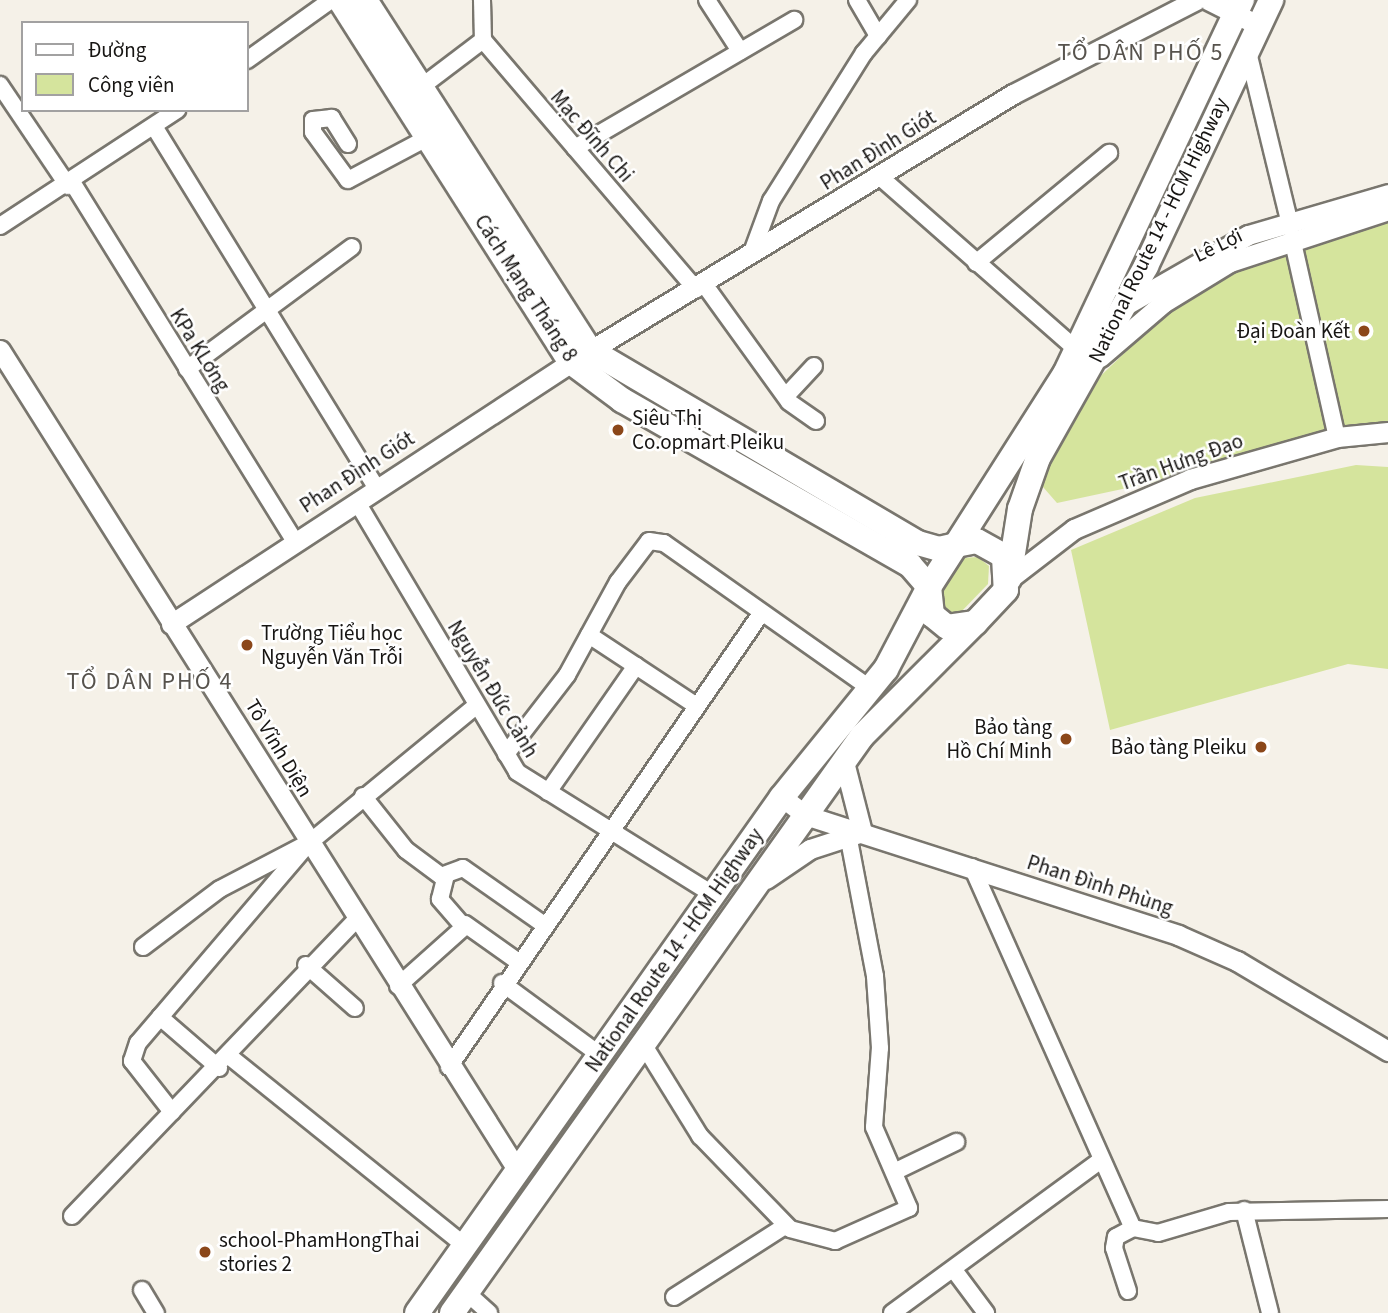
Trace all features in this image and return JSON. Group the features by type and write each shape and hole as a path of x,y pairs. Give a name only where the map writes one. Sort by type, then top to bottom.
{"main road":[{"name":"Cách Mạng Tháng 8","path":"340,0 429,137 580,356 622,400 910,565 929,587"},
{"name":"Cách Mạng Tháng 8","path":"365,0 421,87 580,356 918,543 956,545"},
{"name":"National Route 14 - HCM Highway","path":"1009,579 1027,484 1085,349 1246,21 1270,0"},
{"name":"National Route 14 - HCM Highway","path":"956,545 1085,349 1120,308 1246,21"},
{"path":"1085,349 1120,308"},
{"path":"977,541 996,548 1009,579 975,623 956,628 939,622 928,606 929,587 956,545 977,541"},
{"name":"National Route 14 - HCM Highway","path":"417,1313 782,797 871,689 908,634 929,587"},
{"name":"National Route 14 - HCM Highway","path":"452,1313 645,1047 844,762 975,623"},
{"path":"517,1171 541,1190"}],"street":[{"path":"248,59 331,0"},
{"path":"421,87 483,40 482,0"},
{"path":"707,0 740,51"},
{"path":"857,0 878,36"},
{"name":"Phan Đình Giót","path":"170,624 294,540 357,502 376,487 580,356 700,286 1013,94 1196,0"},
{"path":"1208,0 1246,21 1337,437"},
{"path":"751,255 771,201 878,36 905,2"},
{"path":"575,148 794,20"},
{"name":"Mạc Đĩnh Chi","path":"483,40 575,148 700,286 786,396 816,421"},
{"name":"KPa KLơng","path":"0,85 70,184 294,540"},
{"path":"0,226 70,184 175,112"},
{"path":"348,144 332,118 313,120 313,132 348,180 429,137"},
{"path":"155,128 376,487"},
{"path":"976,263 1109,153"},
{"path":"879,176 976,263 1085,349"},
{"path":"1120,308 1223,247 1290,229 1388,194"},
{"name":"Lê Lợi","path":"1085,349 1207,274 1290,229 1388,210"},
{"path":"187,369 352,247"},
{"name":"Tô Vĩnh Diện","path":"0,350 170,624 517,1171"},
{"path":"786,396 814,366"},
{"name":"Trần Hưng Đạo","path":"1009,579 1074,529 1146,498 1337,437 1388,432"},
{"name":"Nguyễn Đức Cảnh","path":"357,502 517,772 712,894"},
{"path":"506,754 589,635 642,547 656,540 760,615 871,689"},
{"path":"449,1067 517,961 760,615"},
{"path":"589,635 695,705"},
{"path":"548,792 636,666"},
{"path":"172,1112 132,1061 160,1017 309,843 477,705"},
{"path":"645,1047 700,1136 785,1226 829,1242 878,1227 909,1208 896,1171 874,1127 880,1048 875,976 852,832 844,762"},
{"path":"363,796 406,850 446,875"},
{"name":"Phan Đình Phùng","path":"782,797 805,815 852,832 1113,911 1237,961 1388,1051"},
{"path":"785,844 852,832"},
{"path":"754,889 810,849 852,832"},
{"path":"143,947 220,889 309,843"},
{"path":"972,867 1133,1228"},
{"path":"446,875 463,868 543,924"},
{"path":"446,875 440,899 464,923 517,961"},
{"path":"72,1216 224,1062 306,965 356,919"},
{"path":"398,986 464,923"},
{"path":"306,965 355,1008"},
{"path":"502,983 600,1055"},
{"path":"160,1017 224,1062 464,1245"},
{"path":"896,1171 956,1142"},
{"path":"892,1313 1101,1160"},
{"path":"1128,1292 1114,1248 1116,1237 1133,1228 1158,1234 1244,1210 1388,1209"},
{"path":"1244,1210 1270,1313"},
{"path":"674,1297 785,1226"},
{"path":"954,1270 986,1313"},
{"path":"142,1290 156,1313"},
{"path":"467,1292 489,1313"}],"green space":[{"path":"1388,210 1388,432 1057,503 1043,487 1041,463 1084,392 1168,311 1229,272"},
{"path":"1356,465 1388,467 1388,669 1348,664 1110,730 1071,550 1195,498"},
{"path":"978,557 989,566 988,584 959,614 948,616 935,596 961,558"}],"place":[{"name":"Đại Đoàn Kết","path":"1364,331"},
{"name":"Siêu Thị Co.opmart Pleiku","path":"618,430"},
{"name":"Trường Tiểu học Nguyễn Văn Trỗi","path":"247,645"},
{"name":"Bảo tàng Hồ Chí Minh","path":"1066,739"},
{"name":"Bảo tàng Pleiku","path":"1261,747"},
{"name":"school-PhamHongThai stories 2","path":"205,1252"}],"district":[{"name":"TỔ DÂN PHỐ 5","path":"1141,53"},
{"name":"TỔ DÂN PHỐ 4","path":"150,682"}]}
